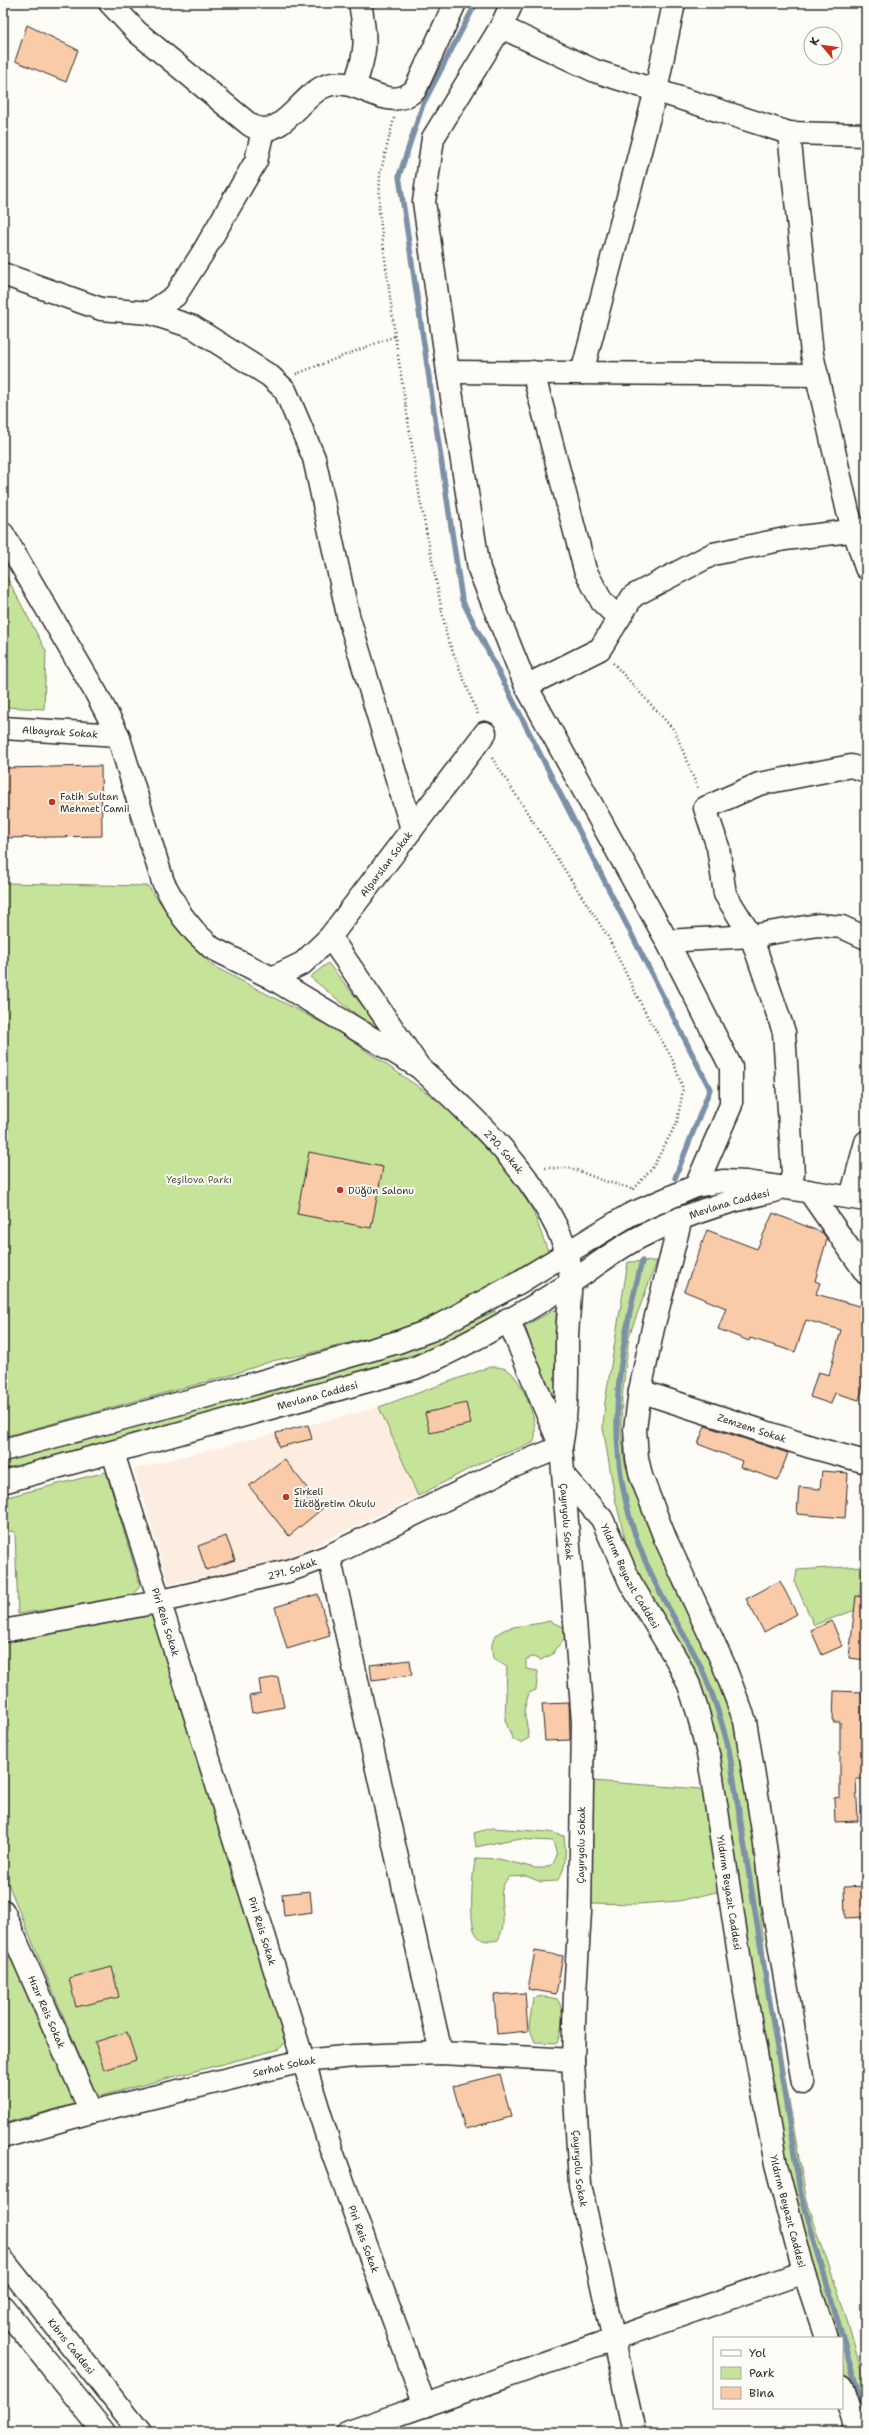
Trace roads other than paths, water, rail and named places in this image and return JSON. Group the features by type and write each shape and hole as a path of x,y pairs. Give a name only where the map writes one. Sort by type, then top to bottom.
{"street":[{"path":"110,3 137,32 250,125 263,130 276,127 322,87 344,84 354,85 381,98 397,100 415,90 455,3"},
{"path":"354,85 362,64 366,38 360,3"},
{"path":"512,3 501,27 433,138 424,202 448,372 479,569 526,686 667,941 731,1067 731,1105 696,1186"},
{"path":"582,373 656,90 674,3"},
{"path":"501,27 595,71 789,133 866,136"},
{"path":"150,313 175,296 202,254 256,161 263,130"},
{"path":"789,133 812,354 848,512 860,531 866,568"},
{"path":"3,274 101,309 150,313 193,327 286,390 314,458 348,615 412,829"},
{"path":"448,372 817,375"},
{"path":"533,372 585,570 602,602 619,618"},
{"path":"526,686 600,649 632,596 712,554 785,539 860,531"},
{"path":"3,534 96,693 118,735 162,882 178,911 196,934 212,948 272,978 419,1067"},
{"name":"Albayrak Sokak","path":"3,728 118,735"},
{"name":"Alparslan Sokak","path":"272,978 303,963 330,937 485,733"},
{"path":"866,771 851,766 759,784 705,808 718,847 725,894 751,936 784,1032 793,1174 799,1189 866,1273"},
{"path":"667,941 751,936 818,925 842,927 866,938"},
{"path":"330,937 419,1067"},
{"name":"270. Sokak","path":"419,1067 466,1110 521,1170 546,1211 567,1252"},
{"path":"3,1450 256,1383 398,1342 431,1330 475,1308 629,1215 696,1186 723,1181 799,1189 859,1198 866,1142"},
{"name":"Mevlana Caddesi","path":"3,1482 415,1368 473,1342 570,1283 608,1255 676,1221 721,1203 799,1189"},
{"path":"676,1221 640,1391 635,1429 641,1476 692,1600 725,1670 745,1721 764,1837 772,1902 803,2082"},
{"name":"Çayıryolu Sokak","path":"567,1252 570,1283 567,1404 561,1447 583,1720 580,1912 573,2060 580,2185 634,2432"},
{"path":"508,1320 561,1447"},
{"name":"Zemzem Sokak","path":"640,1391 811,1448 866,1462"},
{"name":"271. Sokak","path":"3,1630 158,1602 251,1581 329,1556 509,1468 561,1447"},
{"name":"Piri Reis Sokak","path":"112,1453 330,2146 425,2406"},
{"name":"Yıldırım Beyazıt Caddesi","path":"564,1476 602,1519 630,1582 678,1662 689,1685 698,1713 709,1758 743,1981 776,2165 804,2272 826,2337"},
{"path":"329,1556 441,2053"},
{"name":"Hızır Reis Sokak","path":"3,1911 92,2112"},
{"name":"Serhat Sokak","path":"3,2136 92,2112 303,2061 354,2056 441,2053 573,2060"},
{"name":"Kıbrıs Caddesi","path":"3,2260 140,2432"},
{"path":"349,2432 614,2341 804,2272"},
{"path":"3,2307 104,2432"},
{"path":"843,2389 857,2432"}],"waterway":[{"path":"476,3 423,104 399,176 462,600 710,1089 675,1178"},
{"path":"642,1261 624,1342 619,1381 617,1420 619,1459 625,1498 636,1537 652,1576 702,1670 715,1703 726,1738 800,2190 842,2337"},
{"path":"843,2339 857,2388 866,2409"}],"place":[{"name":"Fatih Sultan Mehmet Camii","path":"52,802"},
{"name":"Düğün Salonu","path":"340,1190"},
{"name":"Sirkeli İlköğretim Okulu","path":"286,1497"}],"park label":[{"name":"Yeşilova Parkı","path":"199,1179"}]}
